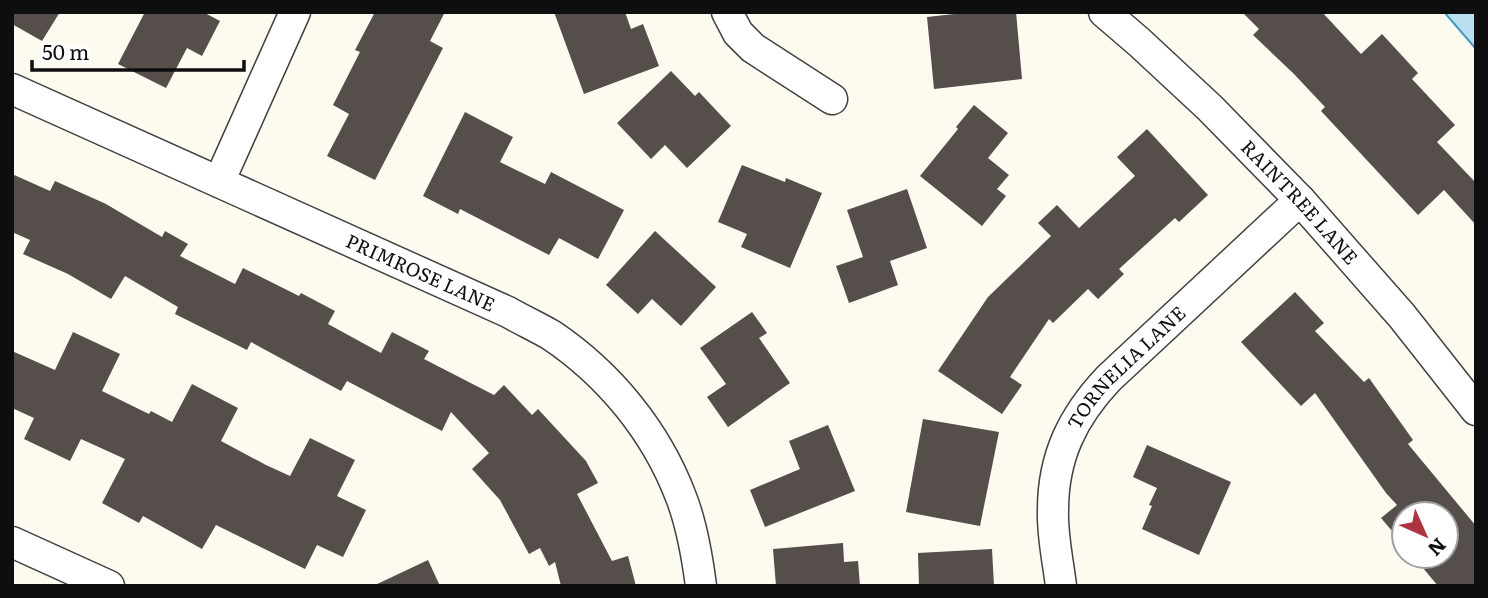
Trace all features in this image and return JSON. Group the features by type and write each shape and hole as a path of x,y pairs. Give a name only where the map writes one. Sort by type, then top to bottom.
{"street":[{"path":"219,182 295,12"},
{"path":"727,12 738,33 753,48 832,99"},
{"name":"RAINTREE LANE","path":"1104,12 1210,108 1300,200 1402,316 1476,410"},
{"name":"PRIMROSE LANE","path":"12,89 508,312 550,334 587,363 621,396 661,453 681,496 694,541 701,586"},
{"name":"TORNELIA LANE","path":"1061,586 1052,512 1054,491 1063,449 1082,410 1109,378 1300,200"},
{"path":"12,542 109,586"}],"water":[{"path":"1444,12 1476,12 1476,49"}],"building":[{"path":"12,12 60,12 42,41 12,24"},
{"path":"145,12 203,12 220,21 202,56 187,48 166,88 118,64"},
{"path":"375,12 445,12 430,41 443,48 375,180 327,156 349,114 333,105 360,52 355,50"},
{"path":"554,12 625,12 631,29 643,24 659,66 584,94"},
{"path":"972,12 1016,12 1022,79 934,89 927,17"},
{"path":"1242,12 1322,12 1361,54 1382,34 1418,73 1412,79 1455,125 1437,142 1476,183 1476,225 1444,190 1418,215 1321,111 1325,107 1253,35 1259,29"},
{"path":"671,71 695,96 699,92 731,126 687,168 665,145 651,159 617,123"},
{"path":"974,105 1008,133 988,158 1009,175 997,189 1006,196 982,226 920,176"},
{"path":"465,112 513,137 500,162 545,184 551,172 624,210 598,259 559,238 549,255 460,209 458,214 423,196"},
{"path":"1147,129 1208,195 1179,222 1175,218 1119,269 1124,274 1098,299 1088,289 1053,323 1049,319 1010,377 1022,385 1002,414 938,371 988,297 1051,236 1038,223 1057,205 1079,228 1135,176 1117,157"},
{"path":"742,165 785,182 786,178 822,193 790,268 741,247 747,234 718,222"},
{"path":"12,174 50,191 55,181 106,204 162,237 165,231 188,244 180,256 235,284 243,268 299,296 301,293 335,311 328,324 381,353 392,332 429,351 424,359 494,395 504,385 532,415 538,409 586,461 598,483 577,494 612,561 628,556 636,586 561,586 555,562 549,566 540,548 529,554 500,500 472,469 489,453 451,412 442,431 347,381 341,391 251,342 247,350 175,314 178,307 125,276 111,299 68,274 23,254 30,240 12,232"},
{"path":"907,189 927,248 890,261 898,285 849,303 836,266 863,257 847,210"},
{"path":"655,231 716,287 681,326 652,299 638,314 606,285"},
{"path":"1295,292 1324,323 1315,331 1364,382 1369,378 1413,440 1408,444 1454,500 1392,500 1315,393 1301,406 1241,342"},
{"path":"752,312 767,333 759,338 790,383 728,427 707,397 726,384 700,348"},
{"path":"73,332 120,354 102,391 149,414 151,411 172,422 192,384 238,408 221,441 266,465 290,476 310,438 355,460 337,496 366,510 343,557 317,545 305,569 216,525 202,549 143,516 139,523 102,503 125,459 81,439 70,461 24,439 34,418 12,408 12,351 55,370"},
{"path":"923,419 999,432 980,526 906,512"},
{"path":"828,425 855,491 765,527 750,490 800,469 789,441"},
{"path":"1147,445 1231,482 1199,555 1142,529 1157,488 1133,477"},
{"path":"1460,507 1476,526 1476,586 1438,586 1425,570 1460,570"},
{"path":"1390,511 1390,529 1381,518"},
{"path":"843,543 844,562 858,561 860,586 776,586 773,549"},
{"path":"992,549 994,586 919,586 918,553"},
{"path":"428,560 440,586 373,586"}]}
